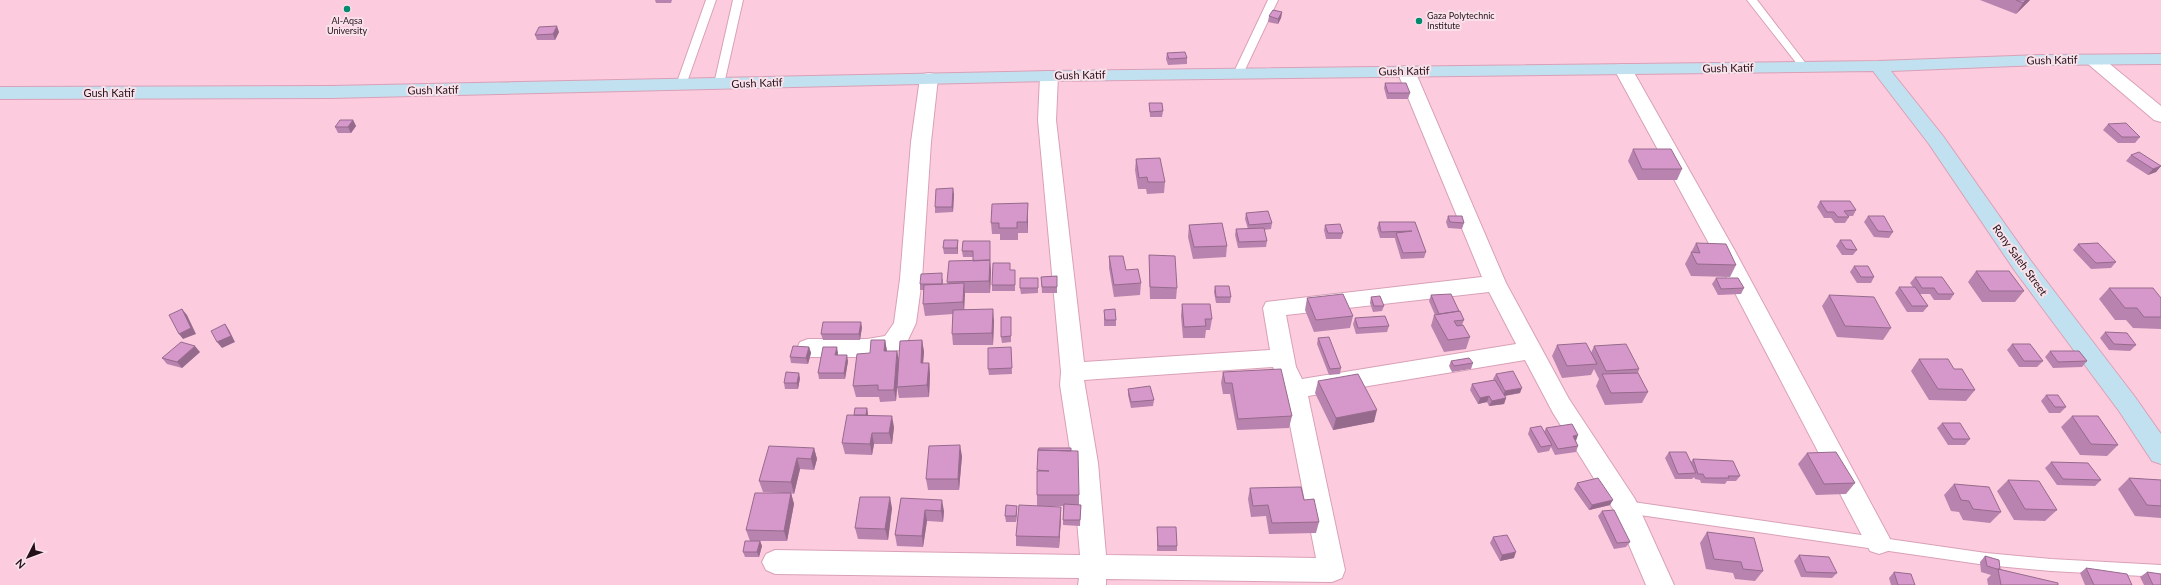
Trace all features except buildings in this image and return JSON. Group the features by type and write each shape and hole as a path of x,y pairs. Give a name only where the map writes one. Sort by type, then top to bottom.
{"main road":[{"name":"Gush Katif","path":"0,93 331,92 929,78 1878,66 2161,59"},
{"name":"Rony Saleh Street","path":"1878,66 1936,140 2019,259 2127,404 2161,454"}],"street":[{"path":"2094,60 2161,116"},
{"path":"1623,69 1724,251 1880,543"},
{"path":"1406,71 1495,283 1561,406 1626,507 1660,585"},
{"path":"1050,76 1047,120 1073,372 1072,385 1086,463 1093,576"},
{"path":"808,348 867,348 891,344 901,333 905,323 911,279 921,142 929,78"},
{"path":"775,562 1093,576 1332,570 1295,389 1284,367 1274,308 1495,283"},
{"path":"1295,389 1530,350"},
{"path":"1073,372 1283,358"}],"lane":[{"path":"681,85 712,0"},
{"path":"719,84 738,0"},
{"path":"1238,74 1273,0"},
{"path":"1752,0 1804,67"},
{"path":"1626,507 2000,560 2051,565 2161,571"}],"place":[{"name":"Al-Aqsa University","path":"347,9"},
{"name":"Gaza Polytechnic Institute","path":"1419,21"}]}
